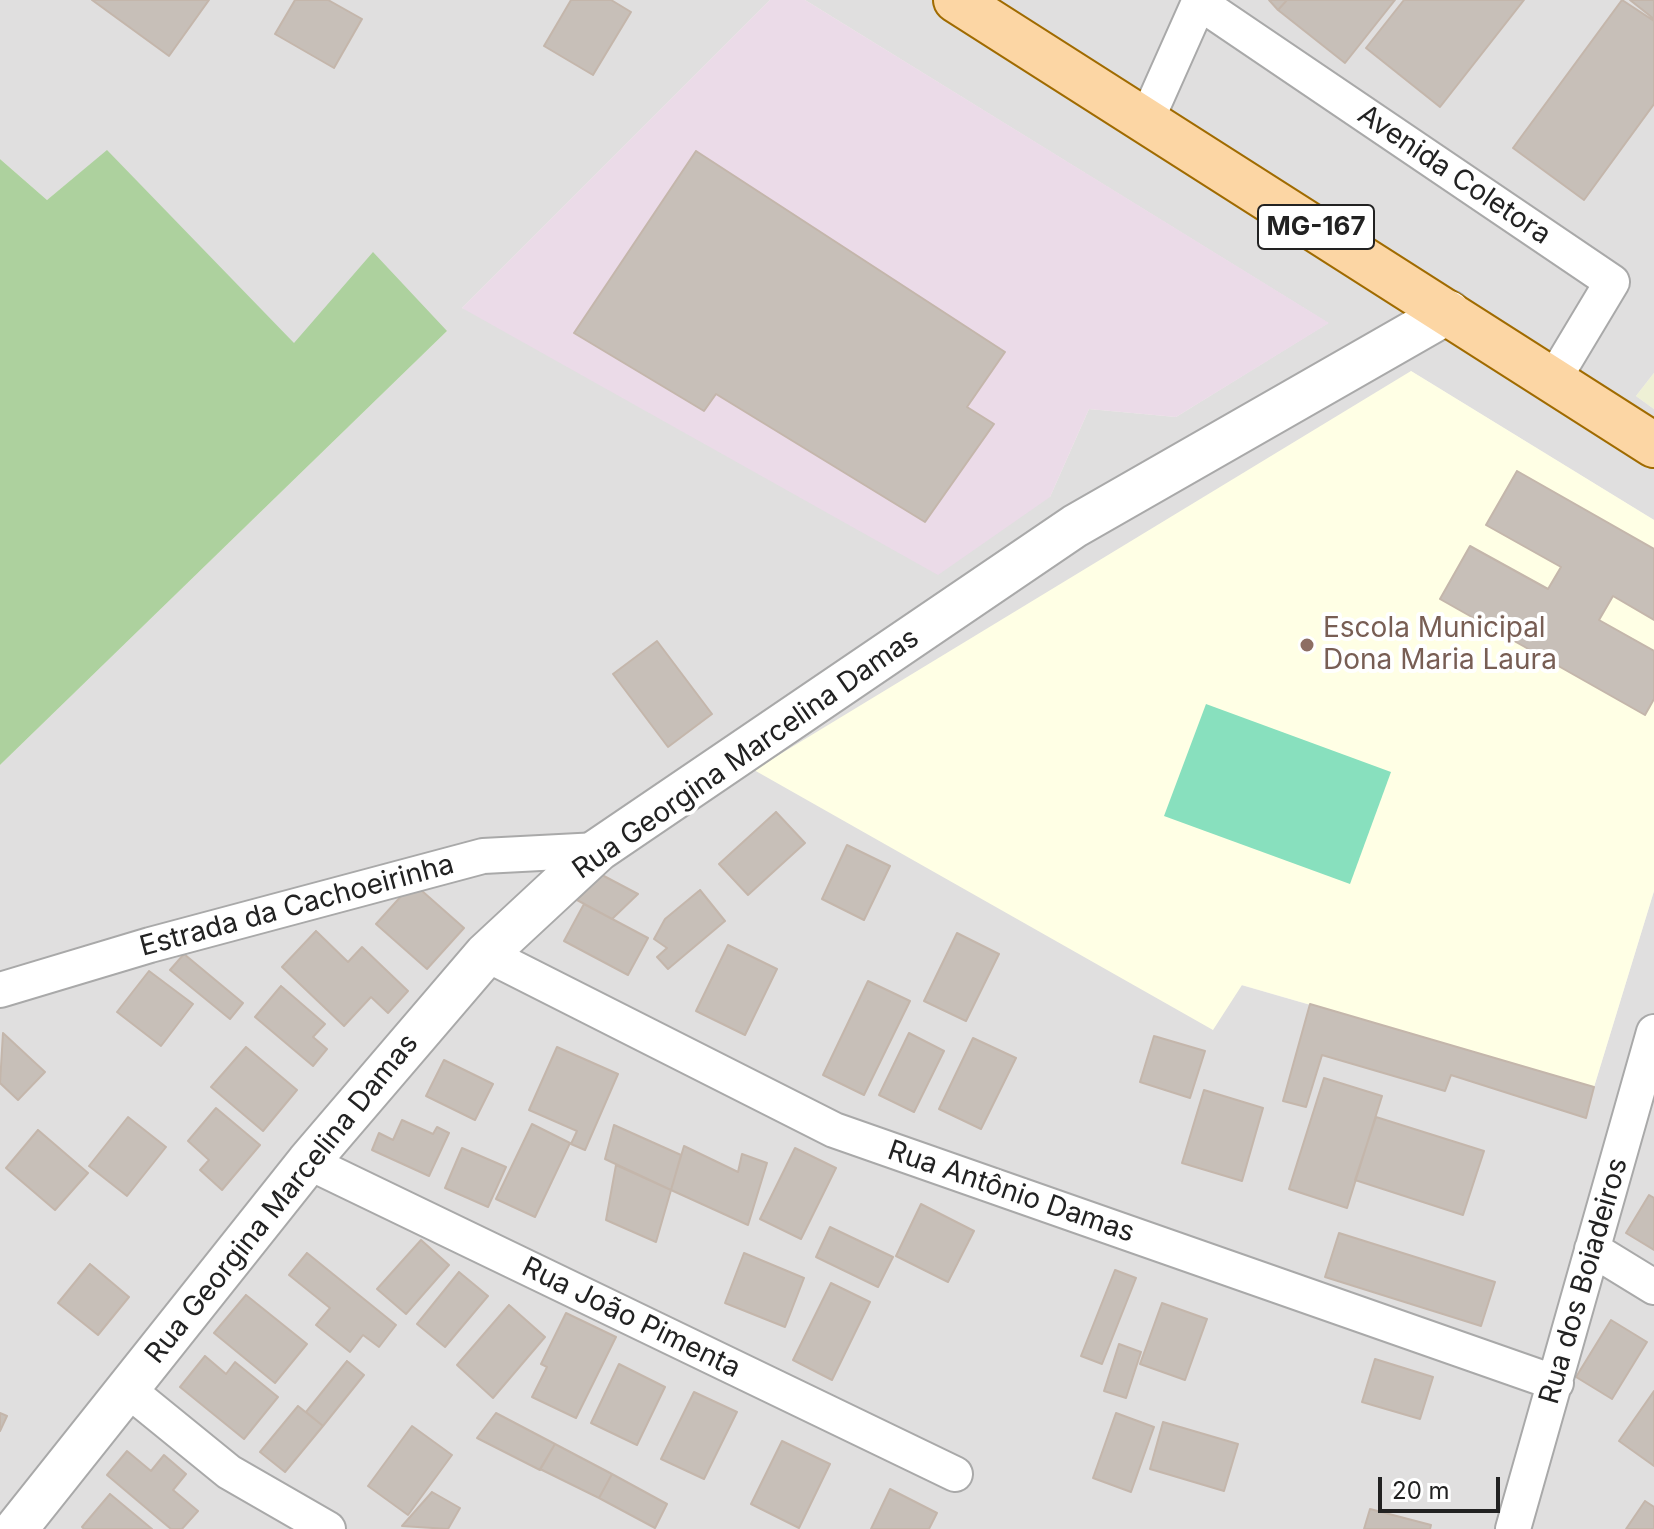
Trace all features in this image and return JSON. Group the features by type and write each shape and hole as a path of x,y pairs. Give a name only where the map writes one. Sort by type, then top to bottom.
{"main road":[{"name":"MG-167","path":"972,4 1449,312 1552,382 1654,445"}],"street":[{"path":"1147,119 1200,2"},
{"name":"Avenida Coletora","path":"1200,2 1612,282 1552,382"},
{"name":"Rua Georgina Marcelina Damas","path":"16,1529 308,1162 486,954 598,850 1075,526 1449,312"},
{"name":"Estrada da Cachoeirinha","path":"0,990 150,945 483,856 598,850"},
{"name":"Rua Antônio Damas","path":"486,954 834,1130 1556,1383"},
{"name":"Rua dos Boiadeiros","path":"1513,1529 1654,1032"},
{"name":"Rua João Pimenta","path":"308,1162 955,1474"},
{"path":"1592,1249 1654,1287"},
{"path":"127,1389 229,1472 328,1529"}],"shaded area":[{"path":"0,0 770,0 462,308 1050,497 1089,409 1176,417 1328,323 805,0 1654,0 1654,373 1636,396 1654,409 1654,520 1411,371 1212,1030 1241,985 1594,1087 1654,891 1654,1529 0,1529 0,765 447,331 294,344 107,151 47,200 0,159"},
{"path":"770,0 805,0 1329,323 1176,417 1089,409 1050,497 938,575 462,308"},
{"name":"Escola Municipal Dona Maria Laura","path":"1411,371 1654,520 1654,891 1594,1087 1242,985 1213,1030 754,770"},
{"path":"1654,373 1654,409 1636,396"}],"green space":[{"path":"107,150 294,343 373,252 447,331 0,765 0,159 47,200"},
{"path":"1206,704 1391,772 1350,884 1164,816"}],"building":[{"path":"92,0 209,0 169,56"},
{"path":"295,0 328,0 362,19 334,68 275,34"},
{"path":"571,0 611,0 631,12 593,75 544,46"},
{"path":"1269,0 1287,0 1278,10"},
{"path":"1287,0 1395,0 1345,63 1278,10"},
{"path":"1404,0 1524,0 1440,107 1366,48"},
{"path":"1622,0 1654,21 1654,104 1584,200 1513,148"},
{"path":"1630,0 1654,0 1654,19"},
{"path":"696,151 1005,352 967,407 994,424 925,522 716,394 704,411 574,333"},
{"path":"1517,471 1654,549 1654,620 1613,596 1599,620 1654,651 1654,699 1645,715 1440,599 1470,546 1548,589 1561,567 1486,525"},
{"path":"657,641 712,714 668,747 613,674"},
{"path":"776,812 805,843 748,895 719,864"},
{"path":"847,845 890,866 864,920 822,899"},
{"path":"602,875 638,894 612,919 577,900"},
{"path":"413,883 464,928 427,969 376,924"},
{"path":"700,890 725,921 668,969 657,957 667,948 654,939 665,919"},
{"path":"584,904 648,938 628,975 564,941"},
{"path":"316,931 348,962 362,947 408,991 388,1013 371,997 344,1026 282,967"},
{"path":"957,933 999,954 966,1021 924,1001"},
{"path":"728,945 777,969 745,1035 696,1011"},
{"path":"184,954 243,1003 230,1019 170,970"},
{"path":"149,971 193,1004 161,1046 117,1012"},
{"path":"868,981 910,1001 864,1095 823,1075"},
{"path":"281,986 325,1024 313,1037 327,1049 313,1066 255,1017"},
{"path":"1310,1004 1594,1087 1586,1118 1451,1075 1445,1091 1322,1055 1306,1107 1283,1101"},
{"path":"3,1033 45,1072 18,1100 0,1083"},
{"path":"909,1033 944,1051 914,1112 879,1095"},
{"path":"1154,1036 1205,1051 1190,1098 1140,1082"},
{"path":"973,1038 1016,1058 981,1129 939,1109"},
{"path":"246,1047 297,1090 263,1131 211,1087"},
{"path":"557,1047 618,1074 585,1150 571,1144 577,1131 529,1110"},
{"path":"444,1060 493,1084 475,1120 426,1096"},
{"path":"1324,1078 1382,1096 1347,1208 1289,1189"},
{"path":"1204,1090 1263,1108 1242,1181 1182,1163"},
{"path":"216,1108 260,1145 222,1190 200,1170 209,1160 188,1141"},
{"path":"128,1117 166,1147 127,1196 89,1166"},
{"path":"1376,1117 1484,1151 1463,1215 1355,1180"},
{"path":"402,1120 433,1134 437,1127 449,1133 429,1176 372,1150 379,1133 393,1140"},
{"path":"532,1124 570,1143 535,1217 496,1199"},
{"path":"614,1125 681,1155 671,1190 605,1159"},
{"path":"38,1130 88,1173 55,1210 6,1168"},
{"path":"684,1146 738,1172 742,1154 767,1163 748,1225 671,1190"},
{"path":"462,1148 506,1167 488,1207 445,1188"},
{"path":"795,1148 836,1168 801,1239 760,1219"},
{"path":"616,1165 671,1190 656,1242 606,1220"},
{"path":"1649,1195 1654,1198 1654,1250 1626,1233"},
{"path":"921,1204 974,1231 948,1282 896,1256"},
{"path":"830,1227 893,1257 878,1287 816,1257"},
{"path":"1339,1233 1495,1282 1481,1326 1325,1277"},
{"path":"421,1240 449,1265 406,1314 377,1289"},
{"path":"307,1253 396,1325 379,1347 363,1335 350,1352 316,1325 330,1308 289,1275"},
{"path":"744,1253 804,1278 785,1327 725,1303"},
{"path":"90,1264 129,1297 98,1335 58,1303"},
{"path":"1115,1270 1136,1278 1102,1364 1081,1356"},
{"path":"459,1272 488,1296 445,1347 417,1324"},
{"path":"831,1283 870,1302 832,1380 793,1360"},
{"path":"246,1295 307,1344 275,1383 214,1333"},
{"path":"1162,1303 1207,1319 1185,1380 1140,1364"},
{"path":"509,1305 545,1337 493,1398 457,1365"},
{"path":"566,1313 616,1337 576,1418 532,1397 547,1367 541,1364"},
{"path":"1611,1320 1647,1342 1612,1399 1576,1377"},
{"path":"1119,1344 1141,1352 1126,1398 1104,1391"},
{"path":"205,1356 226,1374 235,1362 278,1397 244,1439 180,1387"},
{"path":"1375,1359 1433,1377 1420,1419 1362,1402"},
{"path":"347,1361 364,1375 323,1426 306,1412"},
{"path":"619,1364 665,1387 637,1445 591,1423"},
{"path":"1654,1391 1654,1466 1619,1441"},
{"path":"694,1392 737,1412 704,1479 661,1459"},
{"path":"298,1406 323,1426 285,1472 260,1452"},
{"path":"0,1413 7,1416 0,1431"},
{"path":"496,1413 555,1444 540,1470 477,1438"},
{"path":"1116,1413 1154,1427 1131,1492 1093,1478"},
{"path":"1163,1422 1238,1444 1224,1491 1150,1469"},
{"path":"412,1426 452,1455 408,1515 368,1486"},
{"path":"782,1441 830,1464 799,1528 751,1504"},
{"path":"555,1444 612,1474 599,1498 540,1469"},
{"path":"127,1451 151,1471 164,1455 186,1474 173,1490 198,1511 182,1529 171,1529 107,1475"},
{"path":"612,1474 667,1504 655,1528 599,1498"},
{"path":"890,1489 937,1513 929,1529 871,1529"},
{"path":"432,1492 460,1508 448,1529 402,1526"},
{"path":"110,1494 152,1529 84,1529 82,1527"},
{"path":"1645,1501 1654,1507 1654,1529 1626,1529"},
{"path":"1370,1509 1431,1525 1430,1529 1364,1529"}],"place":[{"name":"Escola Municipal Dona Maria Laura","path":"1307,645"}]}
